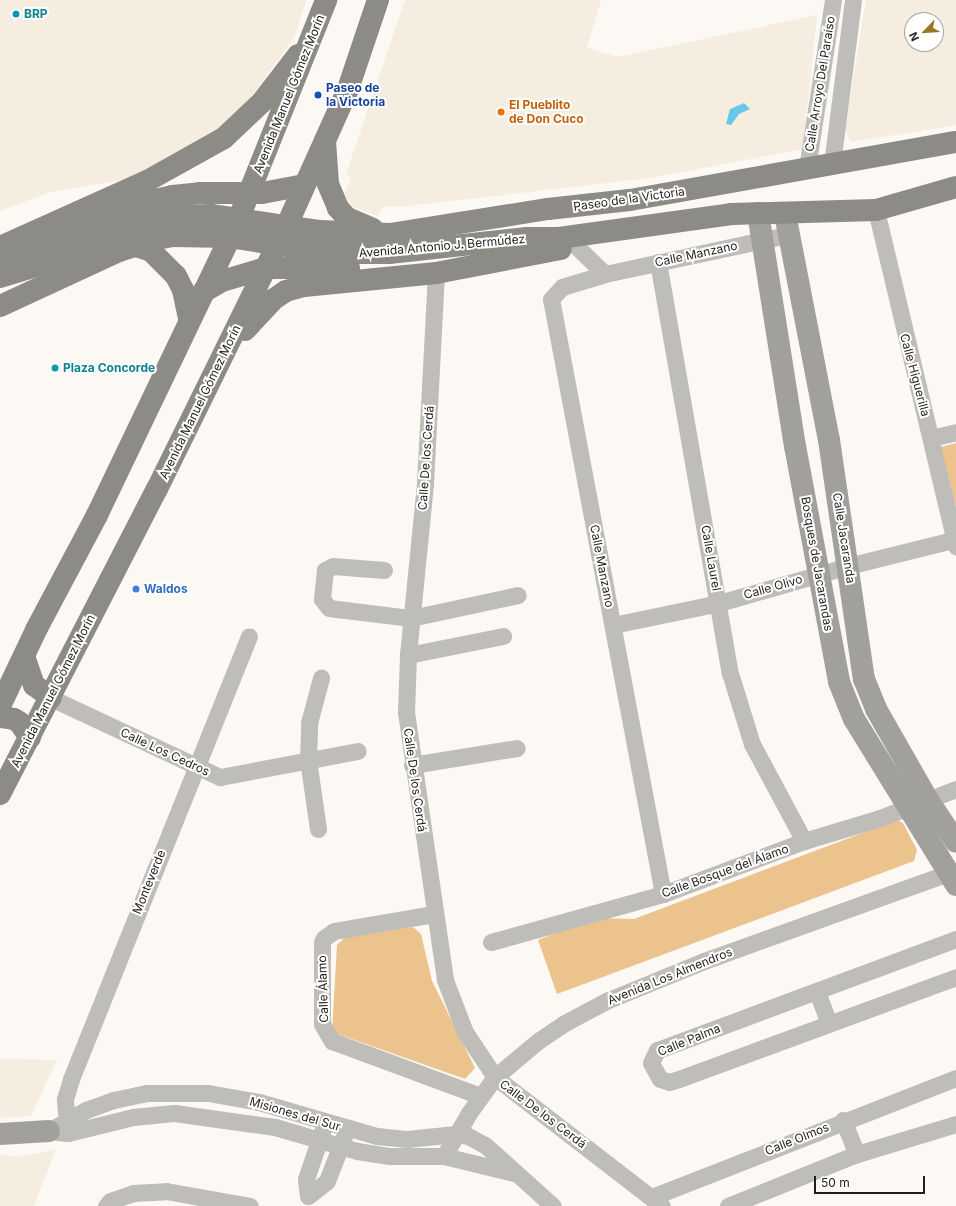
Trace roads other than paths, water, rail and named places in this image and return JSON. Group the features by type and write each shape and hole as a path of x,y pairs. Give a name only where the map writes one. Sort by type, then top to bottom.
{"main road":[{"name":"Avenida Manuel Gómez Morín","path":"0,706 158,391 189,319 234,227 316,32 326,0"},
{"name":"Avenida Manuel Gómez Morín","path":"0,794 30,738 220,363 287,225 348,88 378,0"},
{"path":"0,247 147,181 224,138 262,102 316,32"},
{"path":"324,140 328,184 338,208 347,218 357,224 390,234"},
{"name":"Paseo de la Victoria","path":"0,277 39,265 130,227 155,220 210,215 234,227 287,225 355,234 390,234 548,210 591,206 956,142"},
{"path":"0,272 56,238 124,207 200,193 248,194 284,191 304,185"},
{"path":"876,210 956,187"},
{"path":"203,292 222,281 266,268 366,268 414,264 465,255 526,238 551,222 591,206"},
{"name":"Avenida Antonio J. Bermúdez","path":"0,306 133,245 173,236 234,227 277,246 359,255 526,238 559,238 706,218 758,213 786,224 876,210"},
{"path":"220,363 262,309 286,291 304,286 436,273 477,263 576,246 670,236 691,229 706,218"},
{"path":"133,245 151,251 176,276 183,290 189,319"},
{"path":"24,656 34,685 50,698"},
{"path":"0,718 14,719 19,722 30,738"}],"street":[{"name":"Calle Arroyo Del Paraíso","path":"807,168 832,0"},
{"name":"Calle Arroyo Del Paraíso","path":"832,164 853,0"},
{"name":"Calle Higuerilla","path":"876,210 890,279 932,438 955,542"},
{"name":"Bosques de Jacarandas","path":"758,213 761,240 795,446 818,574 845,702 906,808 952,879"},
{"name":"Calle Manzano","path":"663,894 551,299 562,287 605,274 761,240 786,224"},
{"name":"Calle Jacaranda","path":"786,224 829,440 864,679 868,694 928,800 956,842"},
{"path":"576,246 605,274"},
{"name":"Calle Laurel","path":"658,262 719,603 730,673 743,720 752,744 804,841"},
{"name":"Calle De los Cerdá","path":"436,273 426,484 411,618 406,712 412,765 445,980 454,1008 465,1032 495,1077 657,1201"},
{"path":"932,438 956,432"},
{"path":"795,446 829,440"},
{"name":"Calle Olivo","path":"613,625 719,603 848,566 955,542"},
{"path":"384,570 333,566 325,570 322,599 328,608 411,618 518,595"},
{"name":"Monteverde","path":"61,1128 65,1099 71,1079 248,636"},
{"path":"408,655 503,636"},
{"path":"318,829 308,760 310,715 321,678"},
{"name":"Calle Los Cedros","path":"50,698 195,767 220,777 358,751"},
{"path":"412,765 517,748"},
{"name":"Calle Bosque del Álamo","path":"491,942 663,894 804,841 906,808 956,789"},
{"name":"Avenida Los Almendros","path":"444,1156 456,1134 495,1077 538,1041 606,1001 704,961 952,879"},
{"name":"Calle Álamo","path":"434,914 334,931 324,938 322,942 322,1024 332,1041 481,1096"},
{"name":"Calle Palma","path":"956,940 657,1050 651,1058 654,1073 664,1081 679,1080 828,1023 956,977"},
{"path":"817,992 828,1023"},
{"name":"Calle Olmos","path":"657,1201 843,1120 956,1078"},
{"name":"Misiones del Sur","path":"61,1128 86,1110 114,1100 147,1093 180,1091 259,1102 348,1129 377,1136 407,1139 456,1134"},
{"name":"Misiones del Sur","path":"61,1128 133,1117 174,1113 275,1127 341,1147 390,1156 444,1156 514,1173"},
{"path":"843,1120 858,1154"},
{"path":"306,1201 306,1179 326,1122"},
{"path":"728,1206 858,1154 956,1124"},
{"path":"0,1134 61,1128"},
{"path":"306,1201 327,1181 348,1129"},
{"path":"456,1134 468,1136 485,1145 514,1173 553,1206"},
{"path":"106,1206 110,1201 133,1193 163,1198 250,1206"}],"water":[{"path":"744,103 750,109 739,114 731,125 726,124 730,109"}],"place":[{"name":"BRP","path":"16,14"},
{"name":"Paseo de la Victoria","path":"318,95"},
{"name":"El Pueblito de Don Cuco","path":"501,112"},
{"name":"Plaza Concorde","path":"55,368"},
{"name":"Waldos","path":"136,589"}]}
